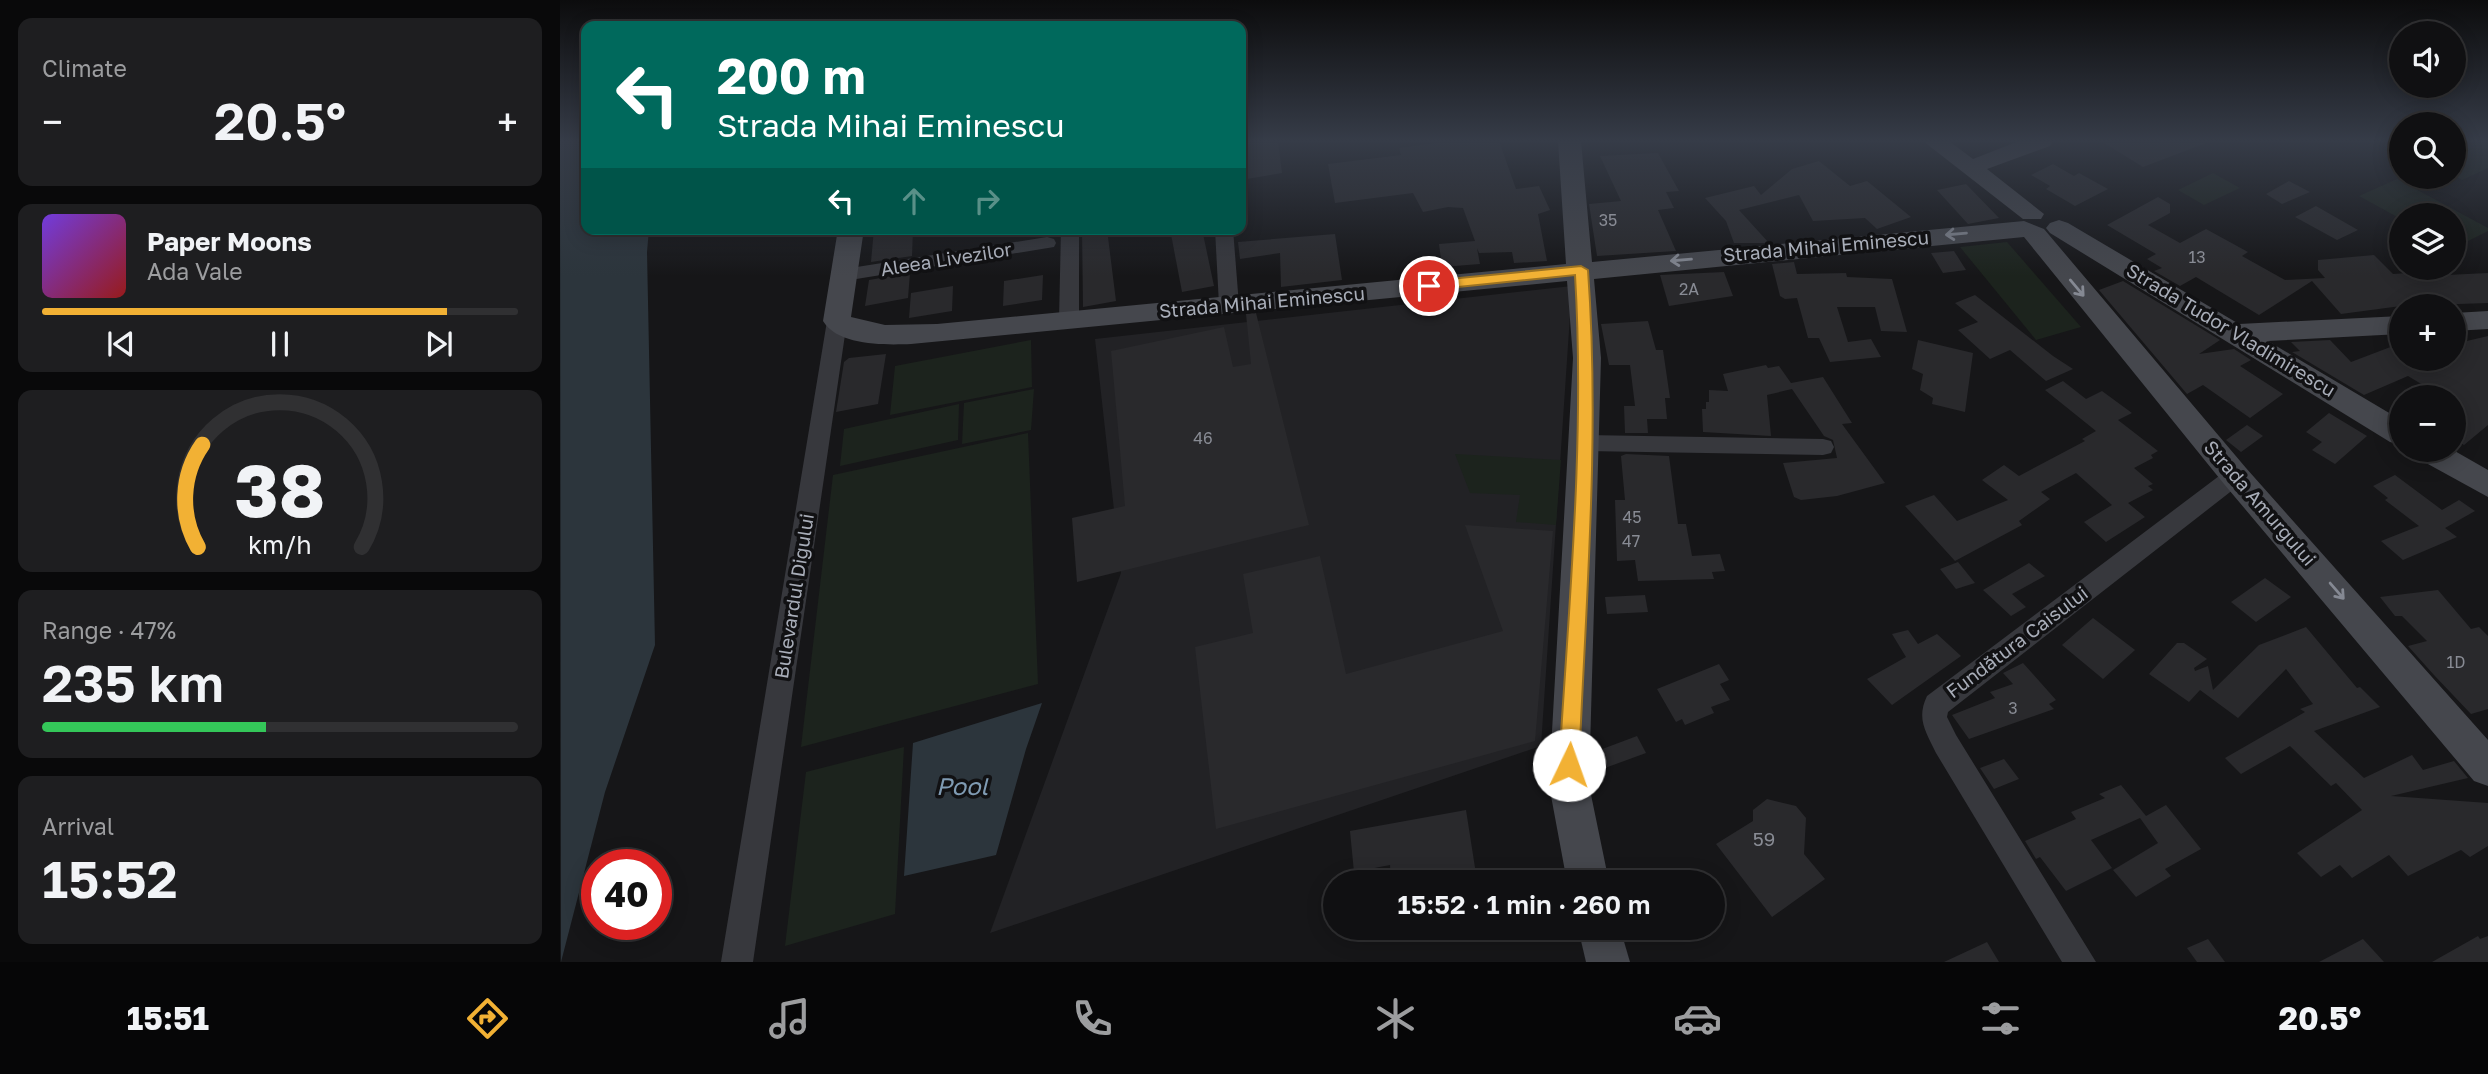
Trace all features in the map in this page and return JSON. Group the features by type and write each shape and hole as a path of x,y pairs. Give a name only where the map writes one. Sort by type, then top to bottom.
{"street":[{"path":"1573,186 1587,358 1586,443 1569,785 1586,870"},
{"name":"Strada Tudor Vladimirescu","path":"1990,186 2038,226 2238,333 2389,427"},
{"name":"Strada Mihai Eminescu","path":"837,321 863,334 883,335 1069,320 2038,226"},
{"name":"Strada Amurgului","path":"2038,226 2235,476 2488,768"},
{"name":"Bulevardul Digului","path":"737,962 850,235"},
{"path":"1069,320 1070,235"},
{"path":"1224,235 1230,304"},
{"name":"Aleea Livezilor","path":"844,275 1047,243"},
{"path":"2466,321 2488,320"},
{"path":"2238,333 2389,326"},
{"path":"1586,443 1823,447"},
{"path":"2449,462 2488,485"},
{"name":"Fundătura Caisului","path":"2080,962 1942,737 1933,717 1936,705 2235,476"},
{"path":"1603,940 1608,962"}],"shaded area":[{"path":"2186,186 2240,188 2204,205 2178,190"},
{"path":"2382,186 2389,186 2389,189 2416,189 2442,203 2389,203 2389,212 2359,196"},
{"path":"2466,216 2488,228 2488,231 2466,242"},
{"path":"2007,242 2081,327 2036,340 1960,247"},
{"path":"1572,286 1541,746 990,933 1121,573 1095,339"},
{"path":"1031,340 1032,387 890,415 895,366"},
{"path":"1034,389 1031,430 962,444 964,403"},
{"path":"959,404 958,440 840,466 844,429"},
{"path":"1028,433 1038,684 801,747 833,475"},
{"path":"1455,454 1561,460 1556,525 1516,522 1520,495 1470,493"},
{"path":"904,747 895,914 785,946 806,772"}],"water":[{"path":"560,186 581,186 581,235 648,235 655,645 605,792 590,849 581,849 581,885 561,962"},
{"name":"Pool","path":"1042,703 996,855 904,876 913,743"}],"building":[{"path":"1332,186 1515,186 1516,189 1539,186 1550,210 1538,214 1547,261 1514,263 1512,252 1479,253 1477,248 1480,264 1442,267 1439,244 1475,241 1463,208 1448,207 1423,212 1413,193 1335,203"},
{"path":"1614,186 1676,186 1679,191 1666,192 1674,208 1658,210 1676,251 1597,256 1589,204 1621,201"},
{"path":"1754,186 1761,195 1772,186 1873,186 1911,217 1877,229 1865,218 1813,221 1799,195 1739,210 1769,243 1734,243 1726,221 1705,198"},
{"path":"1968,186 1999,218 1968,224 1937,190"},
{"path":"2050,186 2102,186 2108,189 2075,206 2046,189"},
{"path":"2280,186 2298,186 2310,192 2282,204 2266,194"},
{"path":"2158,197 2170,204 2170,213 2148,225 2180,243 2206,229 2248,252 2242,256 2285,280 2325,278 2318,270 2318,260 2374,255 2389,270 2389,280 2466,280 2466,274 2488,273 2488,303 2466,304 2466,294 2389,294 2389,308 2341,314 2312,281 2259,315 2196,277 2180,286 2154,271 2162,268 2147,259 2156,254 2107,225"},
{"path":"2316,206 2358,230 2337,240 2295,217"},
{"path":"1335,234 1342,280 1281,287 1280,253 1240,259 1238,242"},
{"path":"873,235 913,235 912,256 871,262"},
{"path":"1082,235 1108,235 1116,301 1083,307"},
{"path":"1171,235 1203,235 1214,286 1182,292"},
{"path":"1954,251 1966,270 1943,273 1931,253"},
{"path":"1794,262 1797,274 1846,273 1847,277 1892,279 1907,332 1881,331 1875,307 1837,307 1848,342 1871,339 1881,357 1830,362 1819,338 1808,338 1797,298 1785,299 1780,296 1772,264"},
{"path":"1724,272 1733,296 1669,306 1660,275"},
{"path":"910,273 908,298 865,306 869,280"},
{"path":"1043,275 1042,300 1003,306 1004,281"},
{"path":"2123,281 2220,340 2199,354 2234,349 2251,360 2240,366 2283,394 2250,418 2203,385 2187,394 2099,290"},
{"path":"953,286 952,311 909,318 911,293"},
{"path":"1975,295 2073,369 2046,381 2010,350 1990,359 1958,330 1978,322 1955,303"},
{"path":"1256,313 1309,525 1077,582 1072,518 1125,506 1111,351 1224,327 1233,367 1251,364 1246,314"},
{"path":"1648,321 1656,350 1663,350 1670,398 1665,398 1667,419 1647,419 1648,433 1625,433 1624,406 1635,406 1630,365 1609,365 1601,324"},
{"path":"2488,336 2488,425 2466,443 2466,385 2423,385 2408,376 2364,395 2292,352 2300,351 2291,342 2330,340 2351,362 2389,348 2389,371 2466,371 2466,341"},
{"path":"1918,340 1973,353 1965,412 1932,404 1933,398 1920,390 1923,374 1912,369"},
{"path":"886,354 878,404 836,412 844,362 849,358"},
{"path":"1766,365 1768,368 1779,366 1791,383 1823,377 1852,423 1842,424 1885,483 1837,496 1801,500 1794,497 1783,463 1837,458 1833,440 1824,436 1792,389 1767,395 1771,436 1703,432 1702,409 1706,409 1706,402 1709,402 1709,390 1728,391 1723,374"},
{"path":"2063,381 2086,399 2102,391 2132,413 2118,420 2158,451 2151,455 2153,458 2134,468 2153,484 2148,486 2153,490 2128,503 2145,517 2106,542 2084,522 2112,505 2076,473 2041,492 2050,499 2019,521 2022,525 1955,561 1905,506 1934,495 1957,521 2008,500 1982,480 2004,465 2019,476 2085,441 2082,439 2096,431 2045,390"},
{"path":"2329,413 2367,436 2335,464 2312,450 2322,442 2306,432"},
{"path":"2247,425 2263,436 2241,452 2226,440"},
{"path":"1621,456 1669,456 1678,524 1686,524 1692,556 1720,554 1725,571 1712,572 1714,579 1638,581 1635,560 1617,561 1615,500 1625,500"},
{"path":"2395,475 2442,510 2459,500 2475,511 2445,528 2457,537 2403,560 2381,541 2419,526 2385,500 2388,498 2373,486"},
{"path":"1465,525 1553,531 1535,741 1216,829 1195,647 1253,633 1243,574 1320,556 1346,674 1503,631"},
{"path":"1958,562 1975,583 1956,589 1940,569"},
{"path":"2029,563 2045,576 2012,594 2026,607 2011,616 1983,590"},
{"path":"2265,578 2291,597 2256,622 2231,602"},
{"path":"2438,590 2471,629 2479,627 2488,636 2488,709 2471,714 2408,646 2427,641 2402,616 2395,616 2380,597"},
{"path":"1645,595 1648,612 1607,614 1605,597"},
{"path":"2093,618 2135,650 2103,679 2062,645"},
{"path":"2306,627 2357,688 2360,687 2380,707 2314,731 2364,778 2412,755 2423,770 2454,761 2468,778 2391,796 2488,803 2488,846 2470,857 2461,850 2408,876 2389,855 2352,878 2340,865 2321,877 2297,853 2362,810 2336,783 2331,786 2290,746 2241,774 2225,758 2305,712 2300,709 2313,704 2286,669 2238,718 2200,690 2189,702 2149,674 2177,643 2184,643 2207,659 2194,668 2195,671 2208,666 2213,690 2259,645"},
{"path":"1908,630 1918,644 1937,634 1961,656 1892,705 1867,679 1906,657 1892,634"},
{"path":"2023,663 2056,700 2049,704 2054,709 1969,739 1952,715 1995,698 1990,692 2013,684 2003,673"},
{"path":"1719,664 1729,680 1720,684 1730,700 1711,707 1714,713 1685,725 1682,719 1676,722 1657,689"},
{"path":"1637,736 1646,753 1605,768 1597,751"},
{"path":"2004,759 2019,779 1994,789 1980,768"},
{"path":"2121,785 2146,816 2166,805 2201,849 2165,869 2171,876 2136,897 2113,870 2158,843 2140,818 2091,840 2112,868 2066,891 2040,857 2036,859 2025,841 2076,819 2071,812 2105,798 2099,794"},
{"path":"1767,799 1796,806 1806,818 1804,854 1825,879 1772,917 1716,844 1753,821 1753,810"},
{"path":"1466,810 1475,870 1390,870 1390,865 1354,870 1350,831"},
{"path":"2478,936 2480,939 2488,936 2488,962 2432,962"},
{"path":"2208,939 2225,962 2197,962 2187,948"},
{"path":"2363,939 2384,962 2319,962"},
{"path":"1987,942 1999,962 1944,962"}],"route":[{"path":"1429,286 1581,270 1587,358 1586,443 1569,765"}]}
